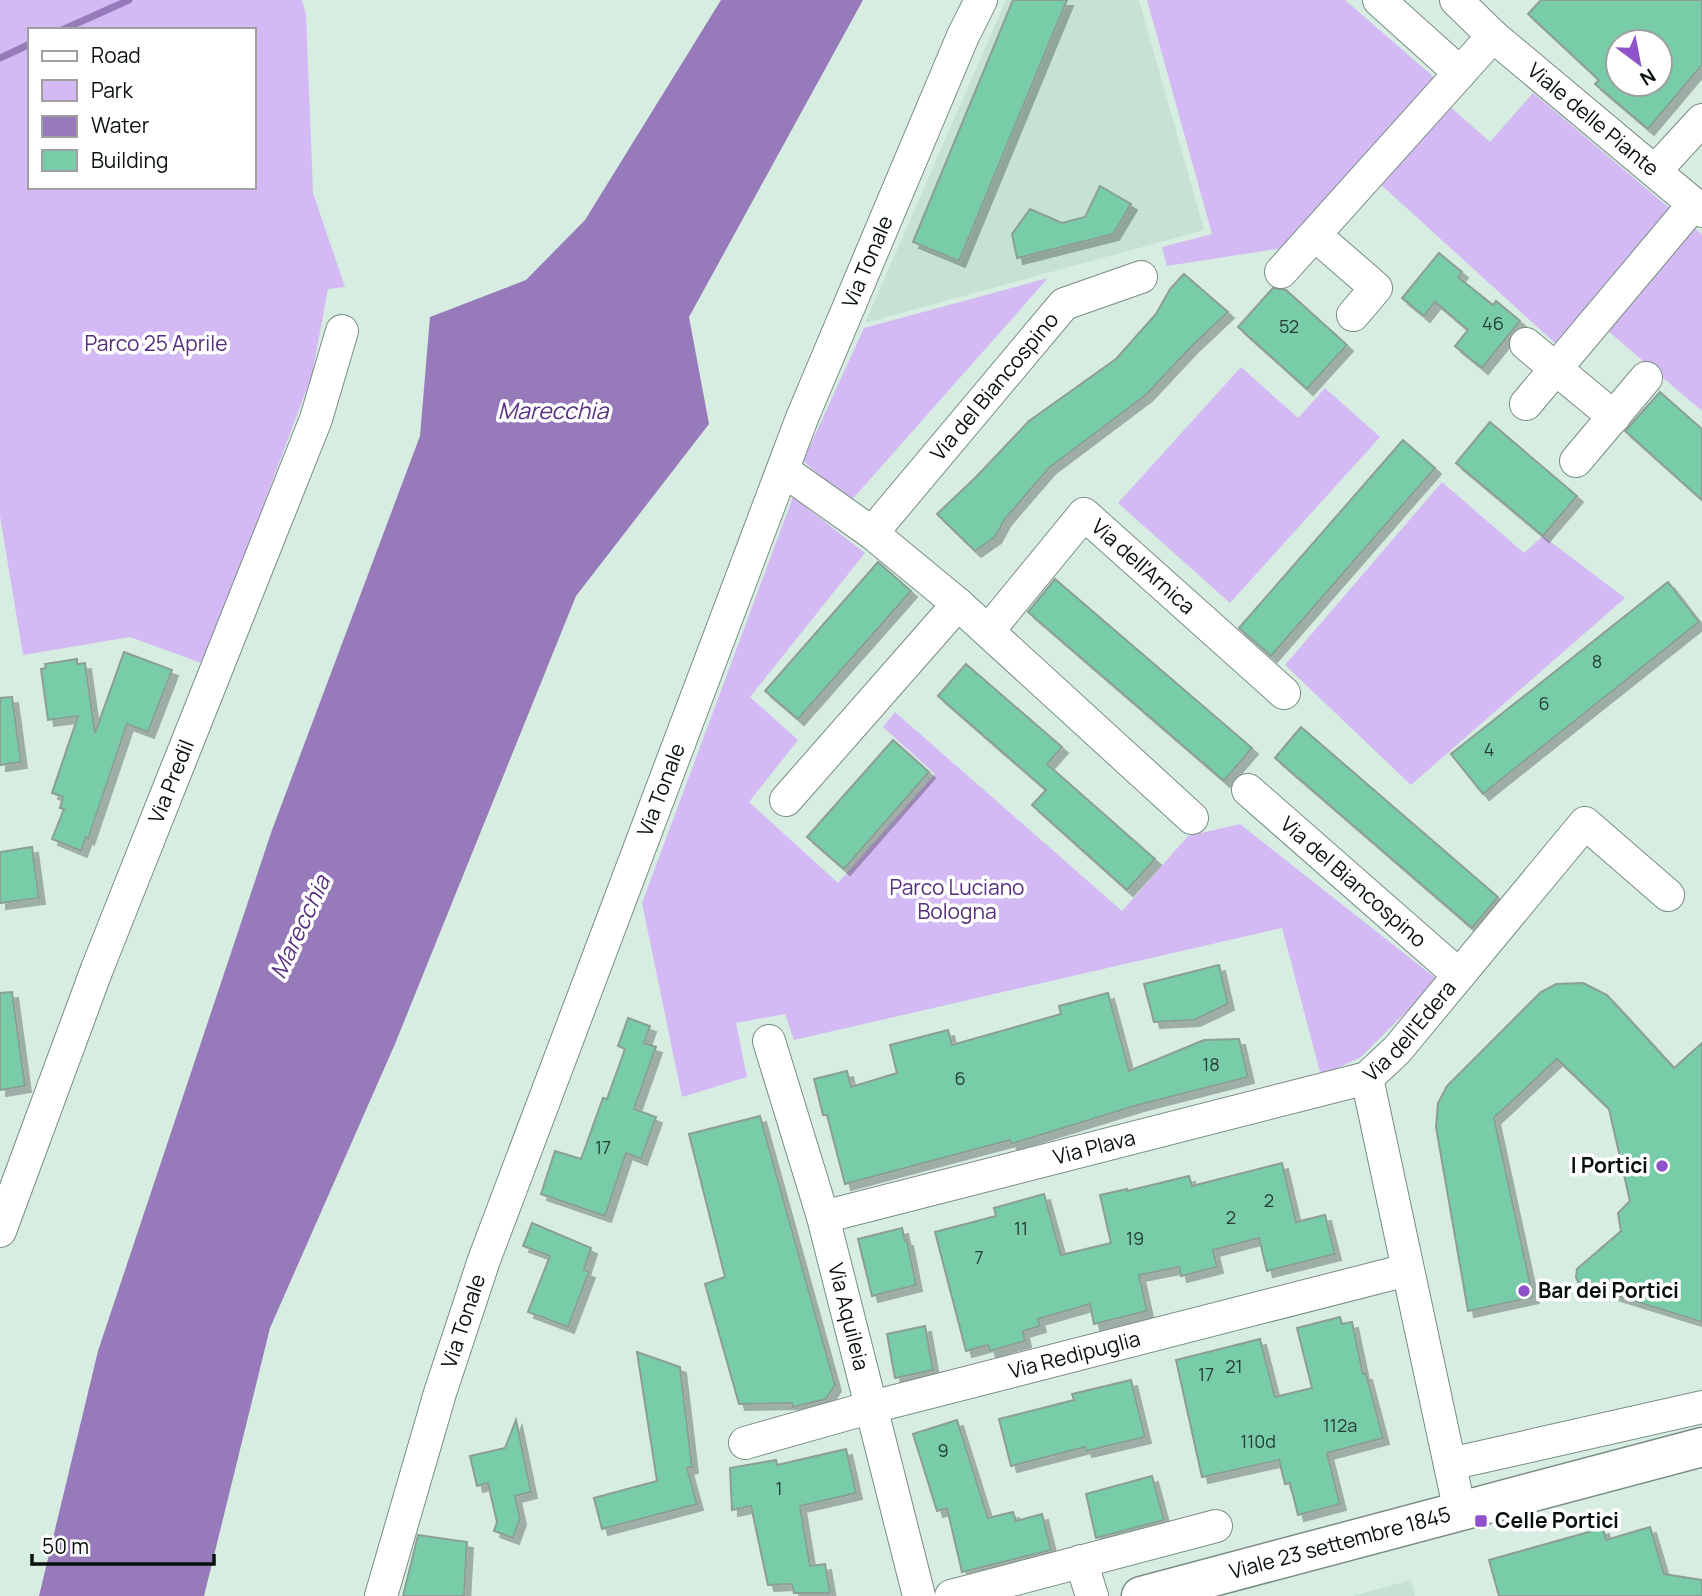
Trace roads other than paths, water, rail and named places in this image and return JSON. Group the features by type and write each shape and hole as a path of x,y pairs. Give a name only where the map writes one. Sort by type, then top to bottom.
{"main road":[{"name":"Viale 23 settembre 1845","path":"1141,1596 1702,1447"}],"street":[{"name":"Via Tonale","path":"381,1596 440,1393 484,1260 637,851 813,393 963,36 981,0"},
{"path":"1379,0 1460,73"},
{"name":"Viale delle Piante","path":"1456,0 1493,36 1698,207 1526,404"},
{"path":"1281,272 1493,36"},
{"path":"1655,171 1702,120"},
{"path":"1315,235 1376,288 1353,315"},
{"name":"Via del Biancospino","path":"872,533 1064,304 1140,277"},
{"name":"Via Predil","path":"1,1225 97,969 316,419 342,331"},
{"path":"1526,344 1614,417"},
{"path":"1576,461 1646,379"},
{"path":"783,470 872,533 989,630 1192,818"},
{"name":"Via dell'Arnica","path":"989,630 1084,513 1284,693"},
{"path":"786,800 958,604"},
{"name":"Via del Biancospino","path":"1248,790 1459,975"},
{"name":"Via dell'Edera","path":"1460,1511 1367,1078 1397,1050 1585,823 1668,895"},
{"name":"Via Aquileia","path":"769,1041 822,1217 919,1596"},
{"name":"Via Plava","path":"822,1217 1367,1078"},
{"name":"Via Redipuglia","path":"745,1443 872,1407 1407,1270"},
{"path":"1450,1464 1702,1407"},
{"path":"951,1596 1216,1525"},
{"path":"1081,1561 1092,1596"}],"water":[{"name":"Marecchia","path":"721,0 863,0 689,317 709,424 576,596 395,1044 270,1328 204,1596 39,1596 98,1351 272,830 420,436 430,317 526,280 585,220"}],"waterway":[{"path":"66,28 129,0"},
{"path":"0,58 28,45"}],"place":[{"name":"I Portici","path":"1662,1166"},
{"name":"Bar dei Portici","path":"1524,1291"},
{"name":"Celle Portici","path":"1481,1521"}],"park label":[{"name":"Parco 25 Aprile","path":"156,344"},
{"name":"Parco Luciano Bologna","path":"957,900"}]}
